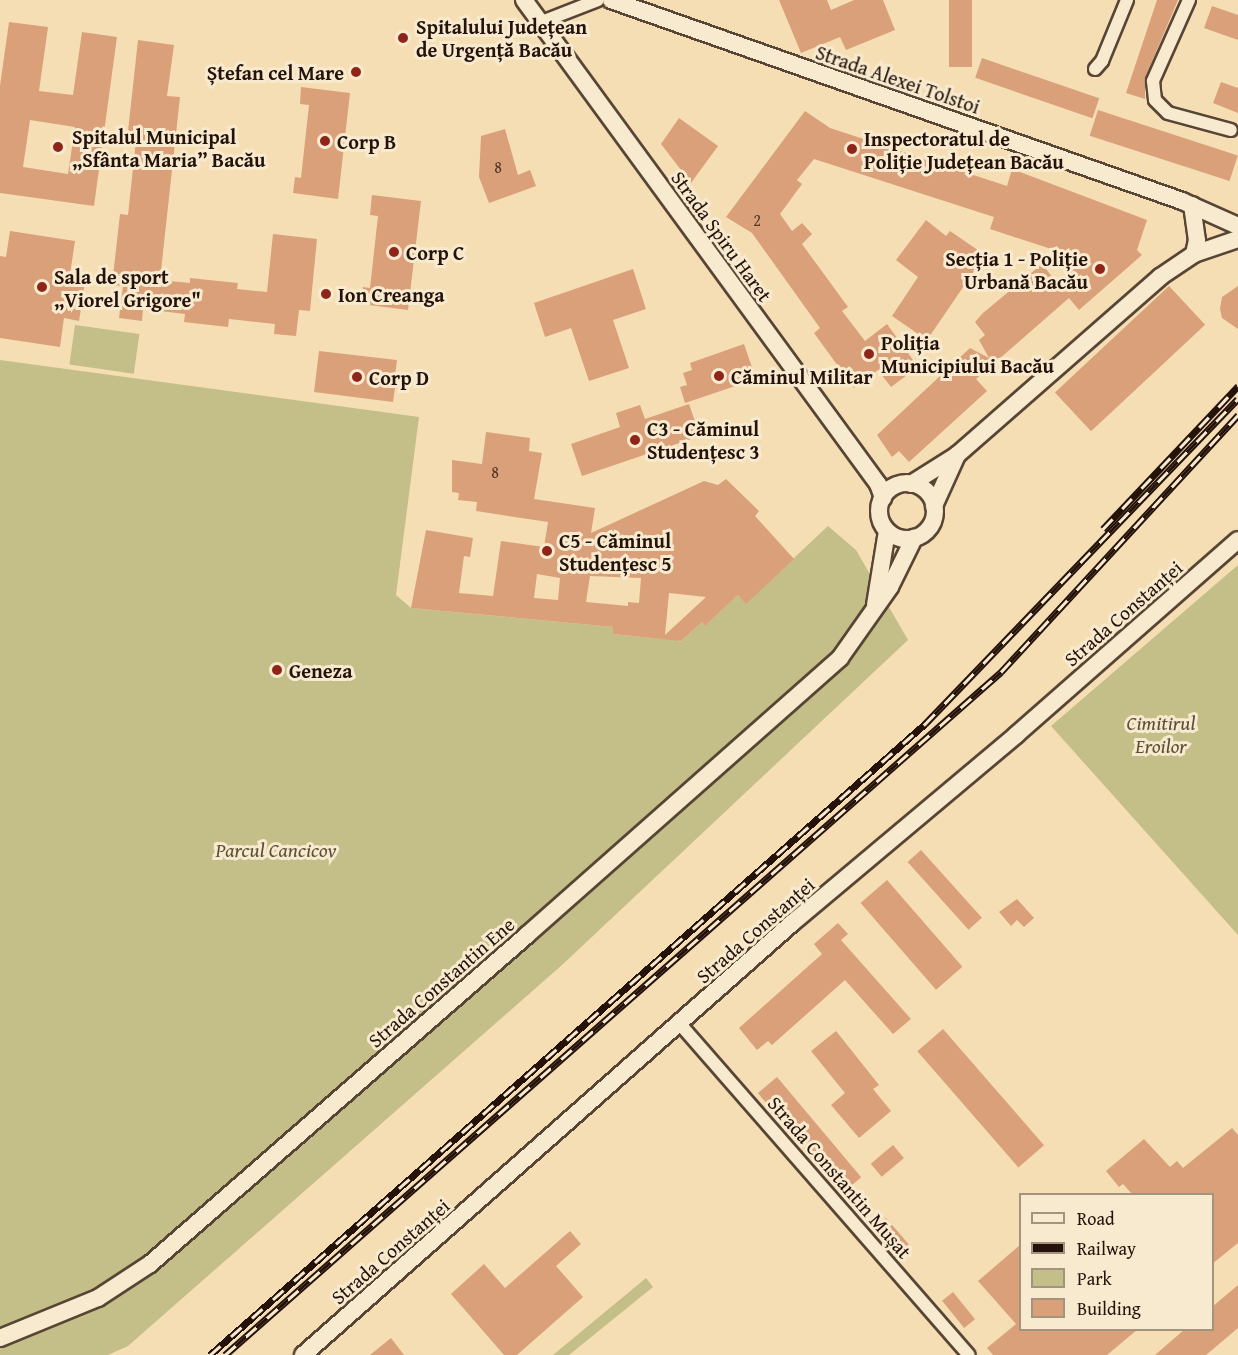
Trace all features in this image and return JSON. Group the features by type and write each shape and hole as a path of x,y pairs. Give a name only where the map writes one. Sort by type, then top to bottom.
{"street":[{"name":"Strada Spiru Haret","path":"524,0 878,484 883,498"},
{"path":"539,23 598,0"},
{"name":"Strada Alexei Tolstoi","path":"611,0 1192,205 1238,226"},
{"path":"1095,69 1102,61 1126,0"},
{"path":"1189,0 1153,81 1155,100 1168,113 1231,130"},
{"path":"1192,205 1197,240 1194,254"},
{"path":"957,455 934,506 928,529 914,538 904,539 887,531 879,515 883,498 890,489 911,484 957,455 1160,277 1194,254 1238,239"},
{"path":"911,484 930,496 934,506"},
{"name":"Strada Constantin Ene","path":"874,609 887,531"},
{"name":"Strada Constantin Ene","path":"0,1338 98,1298 150,1264 811,687 858,635 904,563 914,538"},
{"name":"Strada Constanței","path":"303,1355 792,924 1016,735 1238,540"},
{"name":"Strada Constantin Mușat","path":"680,1024 969,1355"}],"green space":[{"path":"75,325 139,334 134,374 69,365"},
{"name":"Parcul Cancicov","path":"0,360 419,417 396,595 411,608 613,627 613,634 664,639 670,631 680,642 702,622 705,626 738,595 746,603 828,526 856,550 908,640 562,965 128,1346 108,1355 0,1355"},
{"name":"Cimitirul Eroilor","path":"1238,565 1238,935 1051,726"},
{"path":"646,1278 653,1287 569,1355 553,1355"}],"building":[{"path":"779,0 827,0 831,10 854,0 883,0 895,30 846,50 840,37 801,53"},
{"path":"949,0 972,0 972,67 949,67"},
{"path":"1157,0 1178,0 1145,78 1145,99 1126,93"},
{"path":"1212,6 1238,15 1238,40 1204,28"},
{"name":"Spitalul Municipal „Sfânta Maria” Bacău","path":"9,22 48,27 39,91 73,95 82,32 117,37 94,206 0,193 0,86","holes":["30,120 75,127 68,174 23,167"]},
{"path":"138,40 174,45 167,96 180,97 160,280 190,283 190,278 238,283 237,289 267,292 273,234 317,239 310,311 299,310 296,336 274,334 275,324 229,319 228,327 184,322 185,314 143,309 142,321 119,318 123,286 112,285 120,214 128,215 137,131 128,131"},
{"path":"982,58 1099,98 1092,118 975,78"},
{"path":"1221,82 1238,88 1238,113 1213,103"},
{"name":"Corp B","path":"301,87 350,93 338,199 293,193 295,177 301,178 309,105 300,104"},
{"path":"1098,110 1238,155 1229,181 1090,136"},
{"path":"805,111 830,128 1007,186 1012,169 1147,220 1137,250 1142,255 1079,310 1069,298 976,379 987,391 909,462 899,451 892,457 877,435 970,348 989,358 979,340 985,335 975,322 983,313 1042,264 1057,283 1085,260 990,229 994,217 814,159 797,180 802,184 780,214 792,231 802,223 812,234 802,244 848,307 842,311 865,341 887,324 918,367 891,387 878,370 854,388 814,333 820,328 752,233 726,217"},
{"path":"679,118 718,146 691,183 661,144"},
{"path":"505,129 518,175 530,170 536,186 489,203 479,177 481,136"},
{"name":"Corp C","path":"372,195 421,201 408,310 361,304 363,287 370,288 378,216 370,215"},
{"path":"926,220 946,236 950,231 985,255 927,340 892,316 918,277 896,260"},
{"name":"Sala de sport „Viorel Grigore\"","path":"10,231 75,241 70,274 86,276 79,321 64,318 60,347 0,338 0,256 6,257"},
{"path":"633,269 646,309 613,320 629,368 589,381 571,328 545,337 534,303"},
{"path":"1169,286 1205,325 1091,431 1055,392"},
{"path":"1238,286 1238,329 1222,318 1220,309 1222,297"},
{"name":"Căminul Militar","path":"744,344 756,379 685,403 680,387 687,385 683,373 692,370 690,363"},
{"name":"Corp D","path":"319,351 397,360 395,376 402,377 400,389 395,388 393,402 314,392"},
{"name":"C3 - Căminul Studențesc 3","path":"689,404 700,436 582,476 571,444 620,427 616,413 640,405 645,419"},
{"path":"486,432 530,438 529,451 542,453 534,499 595,508 591,533 704,481 718,485 726,479 759,511 755,516 794,559 746,604 738,595 705,626 702,622 681,641 613,634 613,627 411,608 426,530 473,538 470,557 464,556 459,593 493,596 501,541 544,547 548,522 476,511 477,502 458,500 459,493 452,492 452,460 482,464","holes":["537,574 560,578 558,600 534,598","590,576 641,578 639,603 628,602 628,606 586,602","669,593 706,597 665,635"]},
{"path":"921,850 982,918 969,930 908,862"},
{"path":"887,880 962,967 936,990 861,903"},
{"path":"1017,899 1034,918 1024,927 1017,920 1011,926 999,912"},
{"path":"838,923 848,934 841,940 911,1019 893,1034 845,980 772,1045 768,1041 757,1050 739,1028 822,954 814,944"},
{"path":"943,1029 1044,1145 1018,1168 917,1051"},
{"path":"836,1031 879,1085 873,1089 891,1111 859,1138 831,1105 845,1093 811,1051"},
{"path":"777,1077 861,1177 842,1193 758,1093"},
{"path":"1232,1128 1238,1135 1238,1243 1214,1262 1214,1193 1131,1193 1123,1184 1119,1187 1106,1171 1144,1139 1170,1167 1177,1161 1183,1168"},
{"path":"893,1145 904,1158 882,1177 871,1164"},
{"path":"886,1218 909,1244 898,1254 875,1227"},
{"path":"570,1231 581,1244 556,1266 583,1297 517,1355 504,1355 451,1294 484,1264 505,1288"},
{"path":"1019,1246 1019,1331 1136,1331 1107,1355 993,1355 987,1348 1016,1324 978,1281"},
{"path":"1238,1285 1238,1328 1206,1355 1155,1355 1183,1331 1214,1331 1214,1305"},
{"path":"953,1292 975,1319 964,1328 942,1301"},
{"path":"391,1338 404,1355 370,1355"}],"railway":[{"path":"1103,529 1238,386"},
{"path":"210,1355 925,724 1238,399"},
{"path":"225,1355 1001,672 1238,415"}],"place":[{"name":"Spitalului Județean de Urgență Bacău","path":"403,38"},
{"name":"Ștefan cel Mare","path":"356,72"},
{"name":"Corp B","path":"325,141"},
{"name":"Spitalul Municipal „Sfânta Maria” Bacău","path":"58,147"},
{"name":"Inspectoratul de Poliție Județean Bacău","path":"852,149"},
{"name":"Corp C","path":"394,252"},
{"name":"Secția 1 - Poliție Urbană Bacău","path":"1100,269"},
{"name":"Sala de sport „Viorel Grigore\"","path":"42,287"},
{"name":"Ion Creanga","path":"326,294"},
{"name":"Poliția Municipiului Bacău","path":"869,354"},
{"name":"Căminul Militar","path":"719,376"},
{"name":"Corp D","path":"357,377"},
{"name":"C3 - Căminul Studențesc 3","path":"635,440"},
{"name":"C5 - Căminul Studențesc 5","path":"547,551"},
{"name":"Geneza","path":"277,670"}]}
